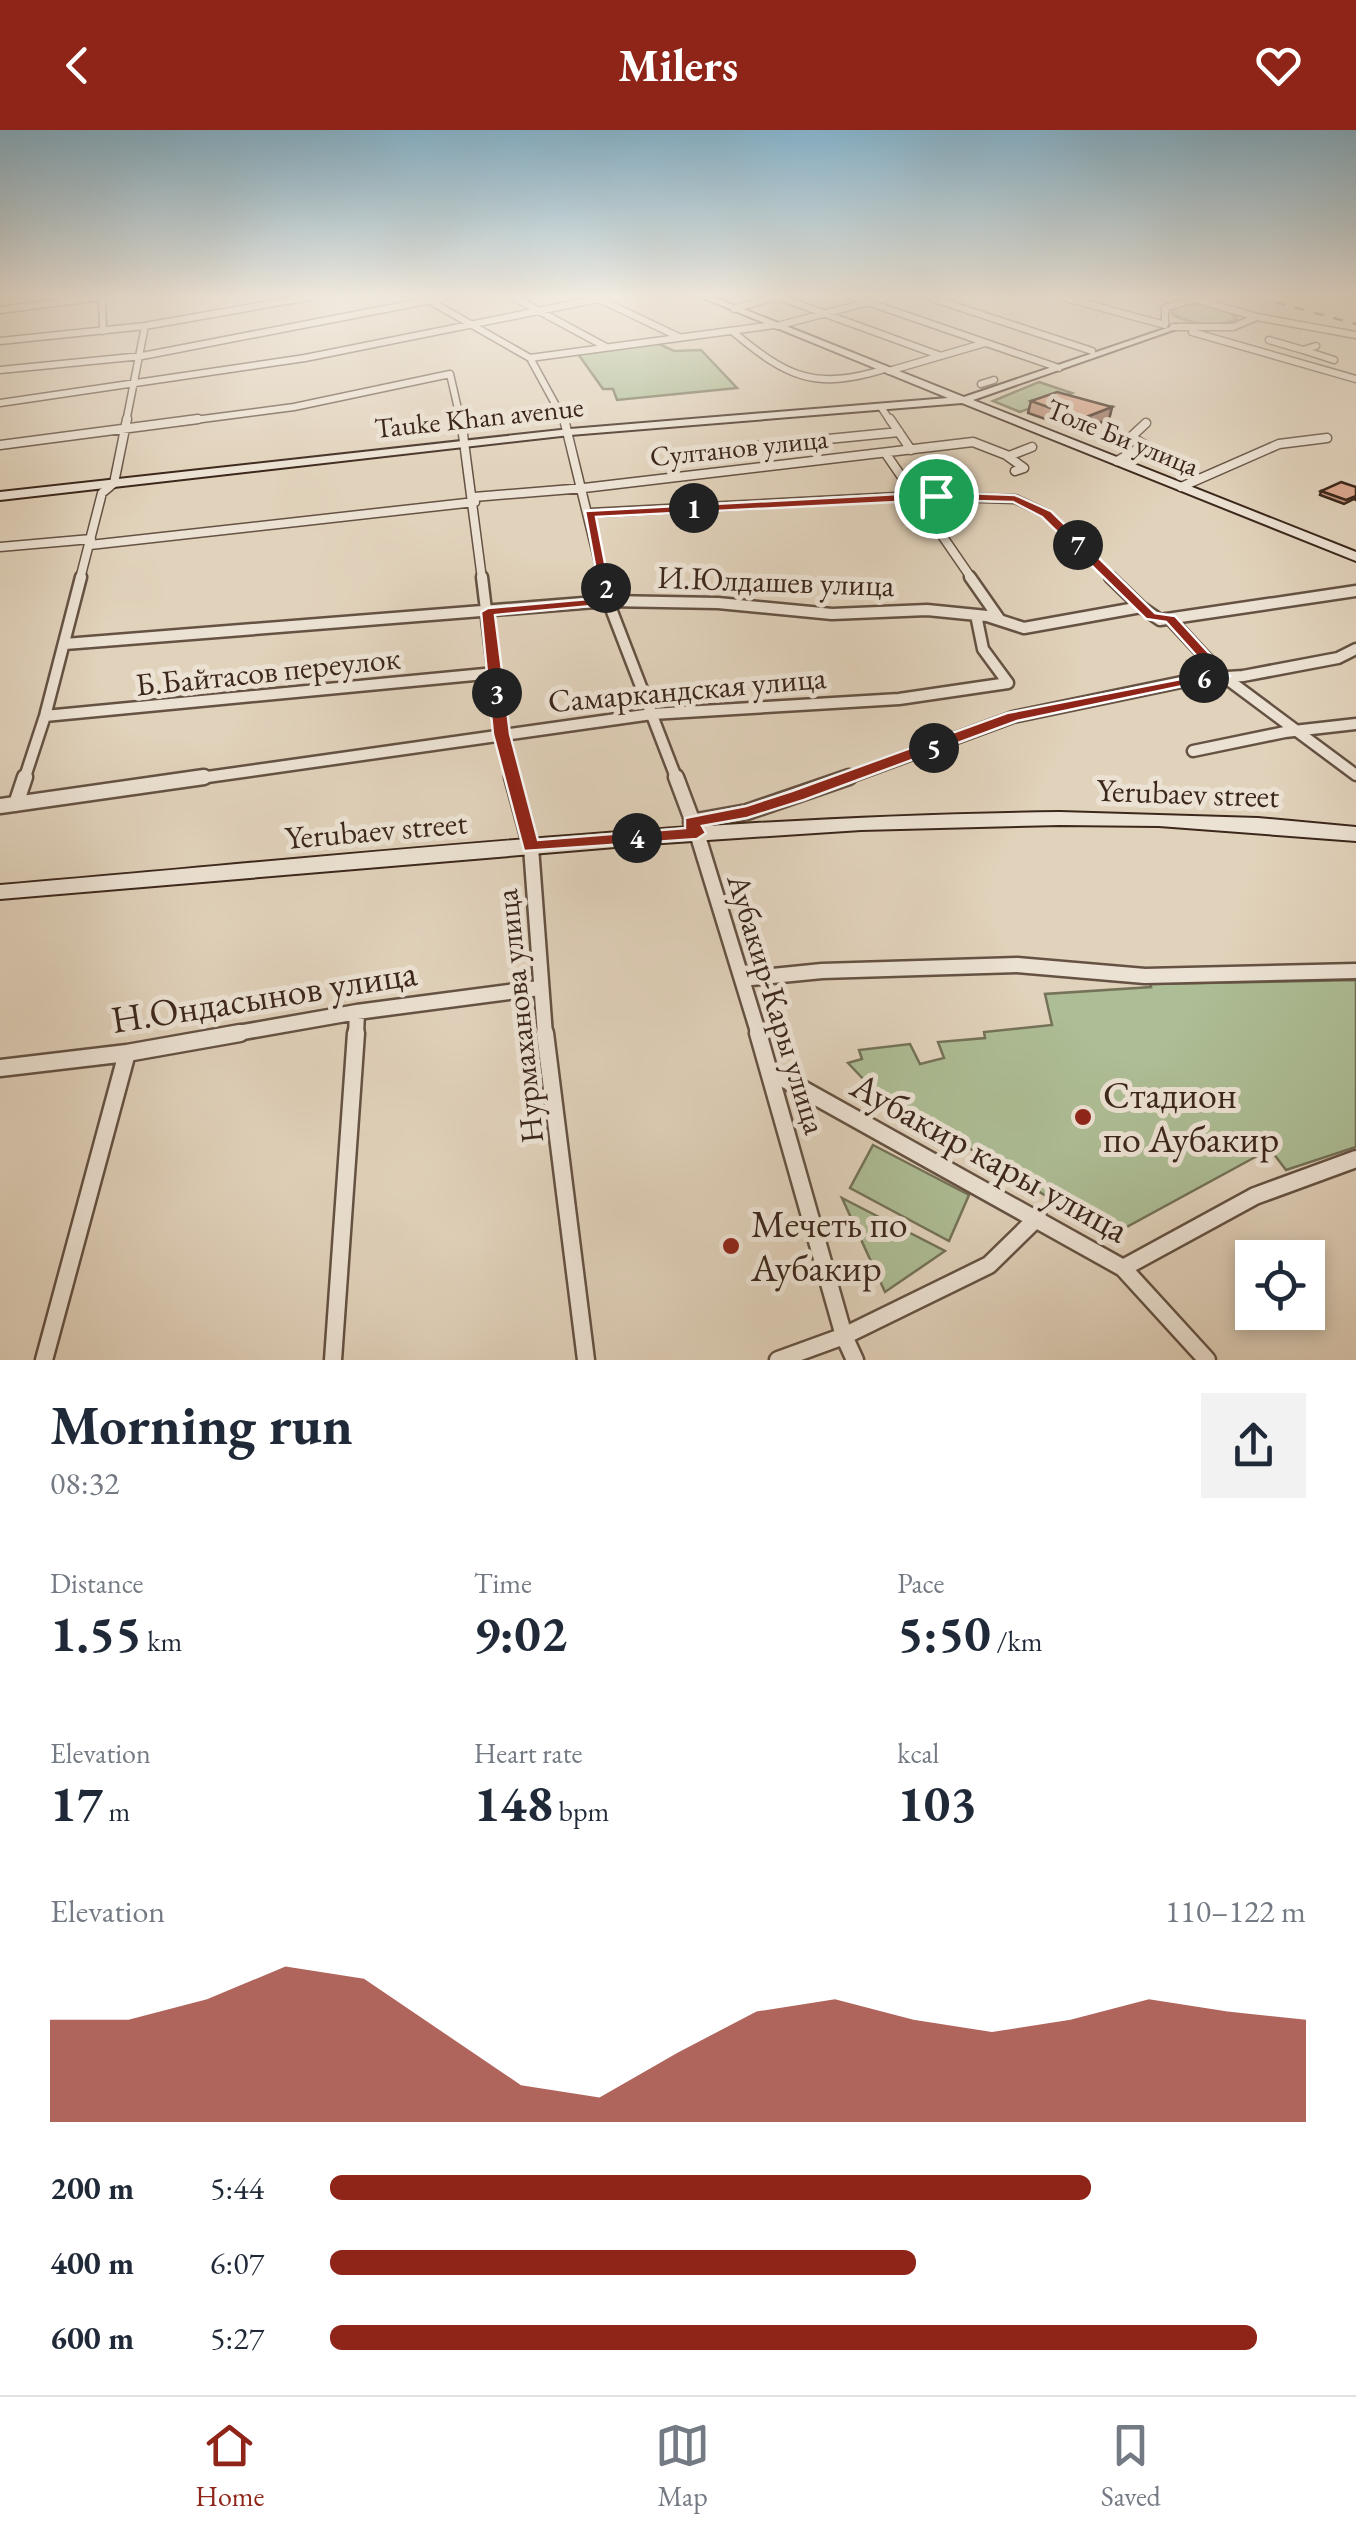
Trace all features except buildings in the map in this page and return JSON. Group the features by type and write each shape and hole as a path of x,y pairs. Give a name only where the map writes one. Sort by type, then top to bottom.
{"street":[{"path":"0,370 150,354"},
{"path":"0,403 135,387 316,354"},
{"name":"Аубакир-Кары улица","path":"524,354 545,379 570,432 608,601 694,828 770,1071 844,1336 855,1360"},
{"path":"530,358 555,354"},
{"path":"764,354 798,379 830,382 946,354"},
{"name":"Толе Би улица","path":"848,354 1356,557"},
{"path":"937,354 941,356"},
{"path":"1018,354 1055,367"},
{"name":"Tauke Khan avenue","path":"1055,367 1084,354"},
{"name":"Tauke Khan avenue","path":"0,496 570,432 964,400 1090,354"},
{"path":"1273,354 1356,379"},
{"path":"1317,354 1334,360"},
{"path":"16,804 46,716 102,493 114,482 142,356"},
{"name":"Нурмаханова улица","path":"123,432 294,407 450,374 466,443 502,734 530,847 539,988 586,1360"},
{"path":"980,384 994,380"},
{"path":"880,406 911,450"},
{"path":"1117,461 1144,445 1131,437 1146,423"},
{"path":"0,446 123,432"},
{"path":"746,447 898,432"},
{"path":"1181,487 1279,444 1327,438"},
{"name":"Султанов улица","path":"0,548 91,542 973,442 1006,455"},
{"path":"1006,455 1032,447"},
{"path":"886,454 1000,620"},
{"path":"1006,455 1024,468 1015,471"},
{"path":"590,513 915,496 1015,499 1047,514 1151,616 1170,618 1356,591"},
{"name":"И.Юлдашев улица","path":"65,644 608,601 718,604 832,614 927,610 976,615 1024,628 1141,607"},
{"name":"Самаркандская улица","path":"0,806 652,714 900,700 1008,683 983,649 976,615"},
{"path":"1170,618 1223,676 1356,775"},
{"path":"694,828 798,796 1013,717 1338,658 1356,648"},
{"name":"Б.Байтасов переулок","path":"46,716 495,673"},
{"path":"1193,751 1356,724"},
{"name":"Yerubaev street","path":"0,892 530,847 694,828 1142,818 1356,834"},
{"path":"742,978 928,966 1059,967 1145,976 1356,971"},
{"name":"Н.Ондасынов улица","path":"0,1068 127,1053 356,1012 539,988"},
{"path":"333,1360 350,1160 356,1012"},
{"path":"44,1360 127,1053"},
{"name":"Аубакир кары улица","path":"770,1071 1038,1217 1123,1268 1207,1360"},
{"path":"1123,1268 1255,1196 1356,1158"},
{"path":"778,1360 844,1336 989,1265 1038,1217"}],"green space":[{"path":"578,354 705,354 737,388 617,400 613,389 603,389"},
{"path":"1039,382 1072,393 1020,412 993,401"},
{"name":"Стадион по Аубакир","path":"1356,980 1356,1147 1286,1170 1270,1149 1110,1236 870,1086 848,1063 862,1059 859,1050 910,1044 920,1064 944,1058 938,1042 985,1038 984,1032 1052,1025 1045,994 1151,987 1150,984"},
{"path":"873,1145 969,1195 949,1241 850,1188"},
{"path":"842,1198 945,1251 885,1292"}],"place":[{"name":"Стадион по Аубакир","path":"1083,1117"},
{"name":"Мечеть по Аубакир","path":"731,1246"}],"route":[{"path":"936,496 1015,499 1047,514 1151,616 1160,620 1170,618 1223,676 1013,717 798,796 747,812 691,822 697,833 530,847 502,734 488,612 608,601 590,513 936,496"}]}
